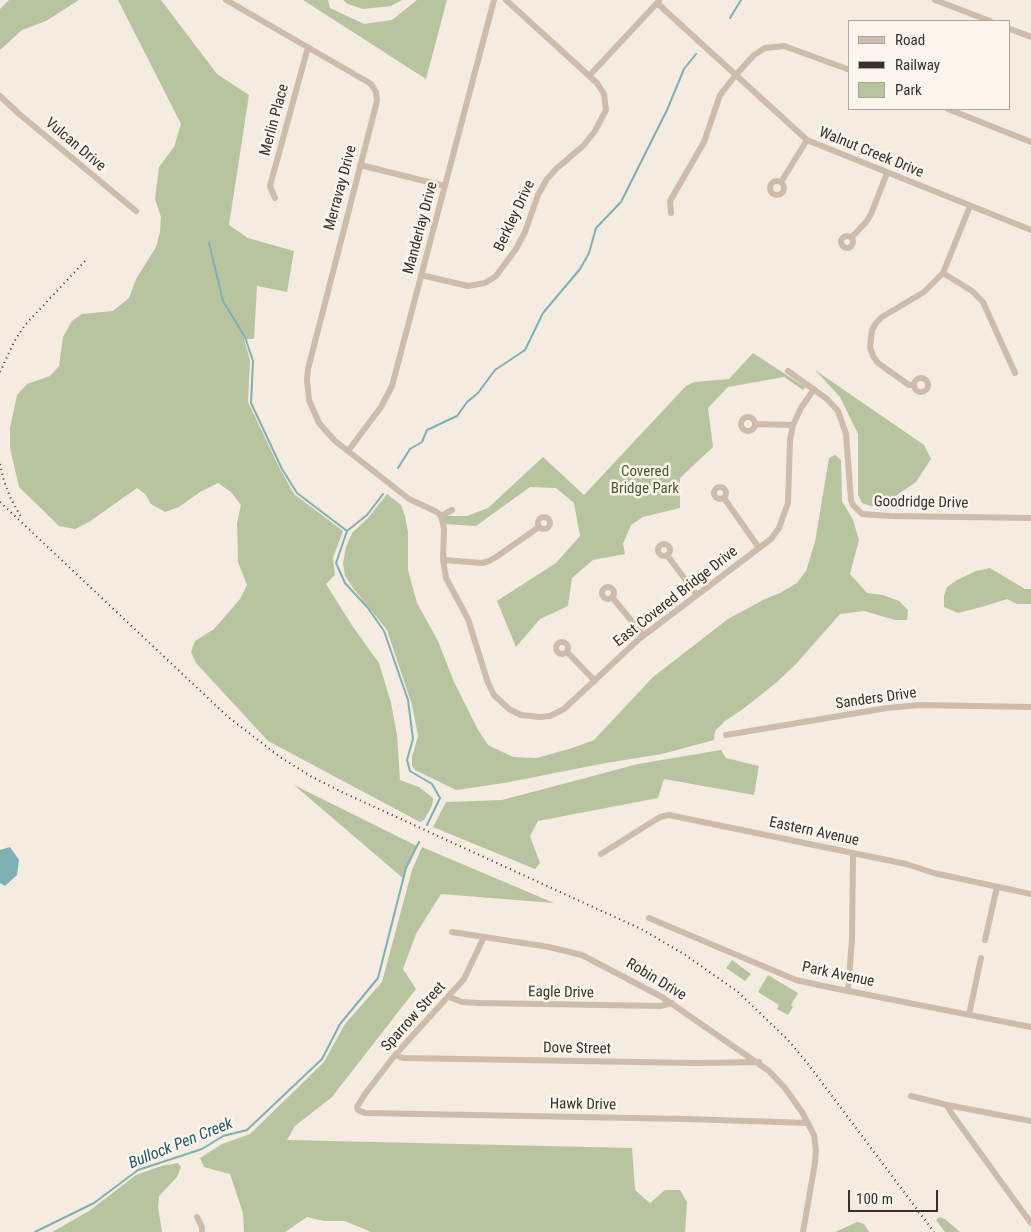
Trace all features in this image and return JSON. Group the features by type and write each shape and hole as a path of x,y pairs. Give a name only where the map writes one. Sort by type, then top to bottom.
{"street":[{"name":"Merravay Drive","path":"226,0 366,81 374,87 378,100 315,338 307,380 309,400 319,423 334,440 348,451"},
{"name":"Manderlay Drive","path":"348,451 381,407 392,386 494,0"},
{"name":"Berkley Drive","path":"421,275 468,286 486,283 502,270 513,255 525,232 538,195 547,179 583,146 604,116 606,105 604,94 597,83 506,0"},
{"path":"935,0 987,20"},
{"path":"588,76 658,2"},
{"name":"Walnut Creek Drive","path":"658,2 735,76 807,140 1031,230"},
{"path":"1011,29 1031,37"},
{"path":"671,213 670,202 704,142 720,95 759,51 778,46 791,47 848,69"},
{"name":"Merlin Place","path":"274,198 270,186 308,47"},
{"name":"Vulcan Drive","path":"0,96 136,211"},
{"path":"951,110 1031,142"},
{"path":"781,182 807,140"},
{"path":"360,165 444,186"},
{"path":"852,237 871,214 887,173"},
{"path":"914,385 909,385 878,363 870,347 872,330 882,317 924,292 943,273 970,206"},
{"path":"943,273 972,291 983,302 1015,373"},
{"path":"788,371 814,389"},
{"name":"East Covered Bridge Drive","path":"441,516 444,529 443,560 446,578 468,618 488,683 494,695 503,705 521,715 550,716 568,706 644,635 771,538 779,528 788,503 790,440 793,426 801,408 814,389"},
{"name":"Goodridge Drive","path":"814,389 838,410 846,434 851,500 853,505 862,514 1031,518"},
{"path":"755,424 793,426"},
{"path":"348,451 409,499 437,512 441,516 452,510"},
{"path":"724,498 759,548"},
{"path":"443,560 482,563 496,557 539,527"},
{"path":"668,555 696,595"},
{"path":"612,597 644,635"},
{"path":"567,652 595,681"},
{"name":"Sanders Drive","path":"726,735 888,708 919,705 1031,708"},
{"name":"Eastern Avenue","path":"601,854 660,817 669,814 906,864 934,873 1031,894"},
{"path":"848,991 852,939 853,853"},
{"path":"985,940 997,887"},
{"name":"Park Avenue","path":"649,918 796,980 1031,1027"},
{"name":"Robin Drive","path":"452,932 550,947 582,954 672,1004 758,1062 777,1078 808,1123 814,1135 816,1150 803,1232"},
{"name":"Sparrow Street","path":"358,1110 357,1107 365,1094 395,1055 468,974 484,937"},
{"path":"969,1015 981,958"},
{"name":"Eagle Drive","path":"449,997 462,1002 479,1003 652,1006 672,1004"},
{"name":"Dove Street","path":"395,1055 403,1058 696,1064 758,1062"},
{"path":"911,1096 1031,1121"},
{"path":"947,1105 1031,1223"},
{"name":"Hawk Drive","path":"358,1110 365,1113 706,1119 808,1123"},
{"path":"197,1217 202,1227 202,1232"}],"green space":[{"path":"9,0 79,0 46,21 22,30 0,50 0,9"},
{"path":"118,0 161,0 217,74 249,95 229,225 248,238 294,251 287,292 257,286 254,339 244,339 250,360 248,402 294,494 343,531 333,558 335,575 326,584 353,627 379,663 391,703 397,735 400,780 419,787 433,798 432,806 424,820 420,822 268,741 196,663 191,652 195,641 214,629 240,599 247,585 238,562 237,523 241,505 231,492 218,483 200,492 179,507 165,512 151,504 145,494 137,488 89,522 75,529 59,526 19,487 10,448 10,428 17,395 27,384 50,376 59,366 63,337 72,321 82,314 113,311 129,298 136,279 156,247 160,232 161,217 155,199 159,167 174,147 181,124"},
{"path":"303,0 328,0 330,8 364,24 392,20 417,0 447,0 426,79"},
{"path":"343,0 402,0 391,6 363,9 348,4"},
{"name":"Covered Bridge Park","path":"753,353 805,387 803,390 784,377 728,387 708,408 713,447 680,478 680,508 643,517 631,525 623,544 625,554 593,560 572,578 568,606 540,619 516,647 497,601 556,563 580,536 574,503 556,488 530,487 476,526 443,524 441,516 467,516 488,508 543,457 584,495 686,386 694,382 729,379"},
{"path":"815,370 924,445 931,459 916,482 884,504 871,506 862,503 858,495 858,434 840,397"},
{"path":"835,455 841,460 842,501 853,520 859,540 850,574 867,593 883,595 899,601 908,610 907,620 895,620 864,611 840,614 796,664 777,682 725,721 715,731 714,740 662,754 456,790 415,770 412,766 412,757 418,736 412,705 387,630 345,576 343,563 346,547 352,533 368,518 387,494 401,505 405,516 408,532 408,570 417,603 438,641 454,682 477,728 488,745 513,757 537,758 594,740 653,677 728,619 797,583 806,571 815,542 829,458"},
{"path":"990,568 1025,589 1031,589 1031,604 1017,604 1007,599 958,613 944,607 944,596 947,587 976,571"},
{"path":"721,750 726,758 759,766 754,795 664,779 658,798 538,821 530,836 540,863 535,869 433,827 446,802 502,800 638,764"},
{"path":"294,785 417,846 406,868 404,879"},
{"path":"422,847 554,903 441,894 416,934 403,969 416,989 332,1097 295,1126 287,1140 632,1148 635,1190 650,1203 665,1190 680,1190 687,1202 685,1232 371,1232 345,1221 324,1221 307,1217 285,1232 244,1232 243,1213 230,1174 204,1167 200,1158 222,1144 250,1134 324,1062 345,1024 382,982 412,870"},
{"path":"732,960 751,974 745,981 726,968"},
{"path":"768,975 798,993 788,1015 777,1009 779,1005 758,992"},
{"path":"178,1163 181,1167 177,1177 159,1196 158,1207 162,1232 52,1232 89,1211 136,1175 161,1166"},
{"path":"939,1217 945,1219 960,1232 945,1232 936,1220"},
{"path":"857,1222 864,1224 869,1232 835,1232"}],"water":[{"path":"10,847 19,860 17,875 5,886 0,883 0,850"}],"waterway":[{"path":"730,18 741,0"},
{"path":"398,468 410,449 422,442 427,430 457,416 467,402 478,393 495,370 525,350 543,313 580,269 589,253 596,228 621,202 667,110 684,69 696,54"},
{"path":"209,243 223,301 245,337 253,361 251,403 282,469 297,493 347,531 336,563 345,583 368,608 384,631 408,700 413,739 407,760 410,771 432,784 440,798 427,825"},
{"path":"347,531 367,515 383,494"},
{"name":"Bullock Pen Creek","path":"35,1232 94,1203 138,1170 202,1149 223,1136 247,1130 322,1059 340,1024 378,978 406,868 419,842"}],"railway":[{"path":"0,372 14,342 25,325 85,261"},
{"path":"0,464 11,499 21,517"},
{"path":"0,502 227,716 280,757 312,777 344,793 641,929 684,954 738,992 788,1040 808,1064 934,1232"}]}
